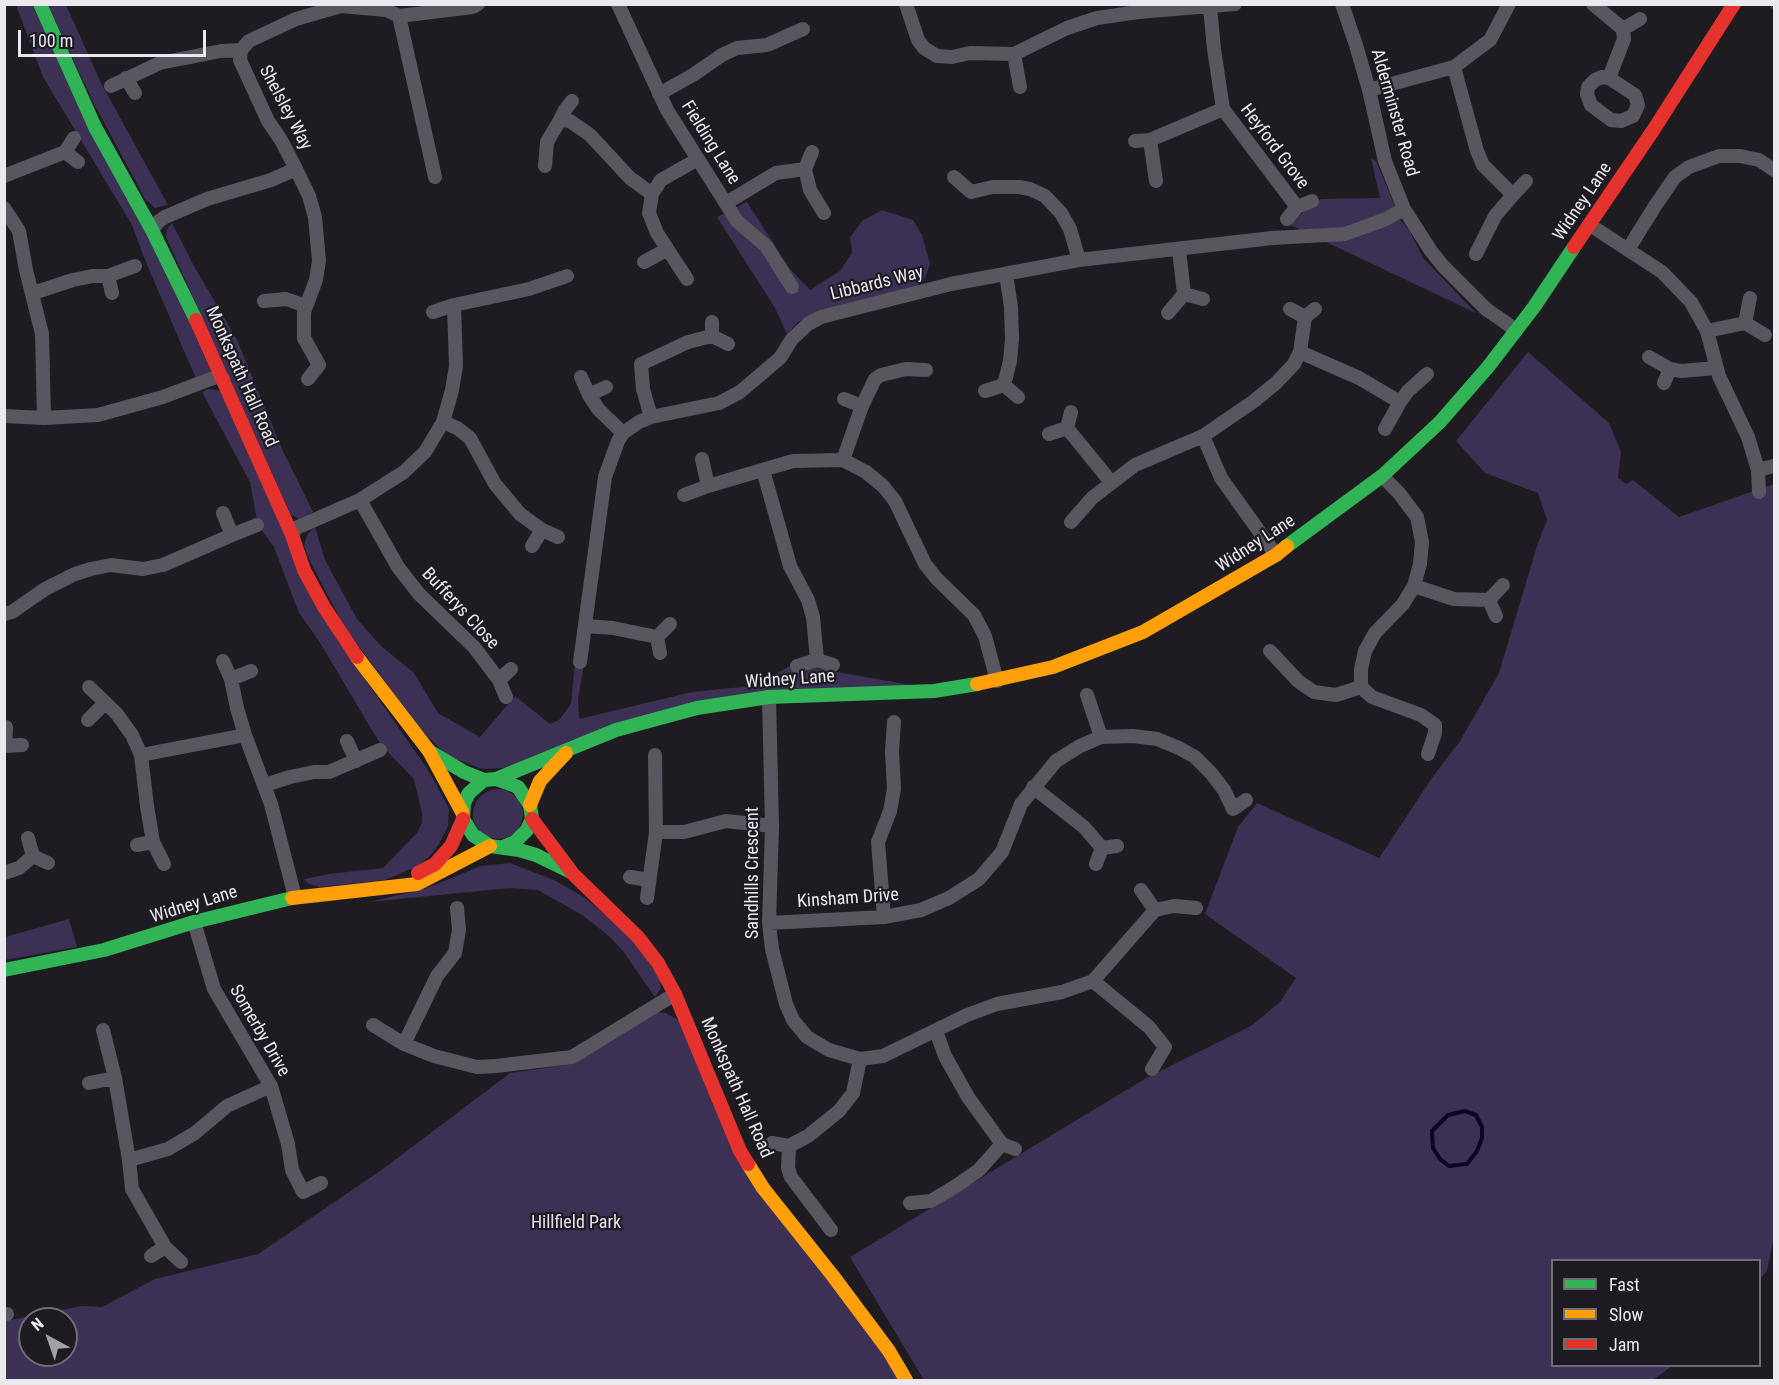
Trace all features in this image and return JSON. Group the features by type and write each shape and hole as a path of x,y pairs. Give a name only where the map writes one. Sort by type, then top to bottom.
{"street":[{"name":"Monkspath Hall Road","path":"40,4 94,127 152,230 184,294 292,535 304,570 341,633 363,665 429,751 463,816"},
{"name":"Shelsley Way","path":"152,230 165,217 207,199 271,180 296,169 258,102 240,60 241,50 249,41 296,19 341,6 386,10 399,16 473,7 478,4"},
{"name":"Fielding Lane","path":"618,4 659,94 698,159 737,221 766,246 792,287"},
{"path":"906,5 918,40 924,48 937,56 952,57 970,53 1014,54 1067,28 1137,8 1210,8 1234,4"},
{"name":"Alderminster Road","path":"1342,4 1369,90 1385,161 1404,209 1443,266 1486,309 1516,330"},
{"path":"1369,90 1454,67 1490,40 1509,4"},
{"path":"1593,4 1623,29"},
{"name":"Widney Lane","path":"490,779 616,730 669,715 769,697 934,691 997,681 1053,667 1143,632 1276,555 1382,476 1440,422 1488,367 1534,307 1590,225 1734,4"},
{"name":"Heyford Grove","path":"1210,8 1223,109 1297,207"},
{"path":"399,16 422,154 435,177"},
{"path":"1623,29 1640,19"},
{"path":"659,94 737,48 767,45 779,48 803,29"},
{"path":"1609,78 1623,39 1623,29"},
{"path":"111,86 160,63 221,51 241,50"},
{"path":"1014,54 1020,87"},
{"path":"1454,67 1483,165 1513,195"},
{"path":"126,78 135,93"},
{"path":"544,166 547,142 572,101"},
{"name":"Heyford Grove","path":"1135,141 1150,140 1223,109"},
{"path":"560,120 570,121 590,135 630,178 652,194"},
{"path":"4,176 65,152 74,138"},
{"path":"1150,140 1156,181"},
{"path":"65,152 78,162"},
{"path":"812,152 805,169 810,190 824,213"},
{"path":"1629,249 1675,177 1689,167 1719,156 1730,156 1759,160 1774,170"},
{"path":"687,279 666,250 649,213 652,194 661,180 698,159"},
{"path":"296,169 309,196 315,217 319,261 316,280 306,306 304,338 325,362 308,379"},
{"path":"726,203 776,173 805,169"},
{"path":"954,177 970,198 993,187 1019,187 1045,196 1061,213 1071,229 1079,260"},
{"path":"1476,254 1481,230 1526,181"},
{"name":"Heyford Grove","path":"1287,219 1297,207 1312,201"},
{"path":"4,208 19,231 42,334 44,418"},
{"name":"Libbards Way","path":"623,433 651,417 719,403 740,392 780,358 792,339 808,324 820,317 951,284 1079,260 1272,238 1345,234 1386,219 1404,209"},
{"path":"1590,225 1662,272 1691,302 1707,331 1716,369 1748,436 1758,470 1759,492"},
{"path":"644,262 666,250"},
{"path":"1168,313 1184,294 1179,250"},
{"path":"33,292 73,280 108,276 135,266"},
{"path":"1004,385 1012,339 1011,307 1006,274"},
{"path":"108,276 112,293"},
{"path":"433,312 454,305 529,289 567,276"},
{"path":"1184,294 1203,299"},
{"path":"1745,323 1750,298"},
{"path":"264,301 286,299 306,306"},
{"path":"292,535 296,528 360,500 404,472 424,452 443,422 452,390 456,366 454,305"},
{"path":"1071,522 1092,498 1135,465 1203,436 1276,383 1294,364 1300,352 1310,313 1290,309"},
{"path":"1707,331 1745,323 1765,335"},
{"path":"651,417 643,389 642,364 712,329 728,344"},
{"path":"1300,352 1359,378 1400,402"},
{"path":"1649,357 1670,369 1681,371 1716,369"},
{"path":"843,460 862,406 875,379 881,375 906,369 926,370"},
{"path":"1664,383 1670,369"},
{"path":"1385,429 1408,391 1426,375"},
{"path":"4,416 44,418 98,415 163,397 216,377 223,379"},
{"path":"580,662 605,477 623,433 599,410 581,377"},
{"path":"985,391 1004,385"},
{"path":"1004,385 1017,397"},
{"path":"589,395 606,387"},
{"path":"844,399 862,406"},
{"path":"1067,428 1071,412"},
{"path":"443,422 471,438 495,484 520,514 542,530 558,537"},
{"path":"1067,428 1111,482"},
{"path":"1049,434 1067,428"},
{"path":"1203,436 1221,478 1276,555"},
{"path":"702,459 708,486"},
{"path":"684,495 793,461 843,460 866,472 883,486 895,501 925,564 974,615 985,636 997,681"},
{"path":"1758,470 1774,466"},
{"path":"763,470 790,566 811,609 817,660"},
{"path":"1382,476 1400,493 1417,518 1422,542 1420,564 1414,586 1403,604 1375,633 1365,651 1362,687 1372,697 1421,716 1441,721 1428,754"},
{"name":"Bufferys Close","path":"360,500 398,567 419,594 474,647 499,680 506,697"},
{"path":"223,513 232,535"},
{"path":"4,614 12,612 45,589 91,568 111,565 143,569 163,565 257,525"},
{"path":"532,546 542,530"},
{"path":"1414,586 1454,599 1489,600 1503,585"},
{"path":"1489,600 1496,616"},
{"path":"657,638 670,624"},
{"path":"586,626 613,628 657,638"},
{"path":"657,638 660,653"},
{"path":"1269,651 1280,672 1314,692 1336,695 1362,687"},
{"path":"796,666 817,660 833,665"},
{"path":"223,661 231,679 245,735 265,785 283,845 295,897"},
{"name":"Bufferys Close","path":"499,680 511,669"},
{"path":"231,679 251,671"},
{"path":"89,687 132,735 141,755 153,842 164,864"},
{"path":"1087,695 1101,738"},
{"name":"Sandhills Crescent","path":"769,697 772,826 769,923 777,975 793,1020 807,1037 829,1050 860,1059 883,1056 967,1015 997,1004 1062,992 1093,981 1155,910"},
{"path":"88,720 105,703"},
{"path":"884,917 878,843 890,811 894,789 892,752 894,722"},
{"path":"6,727 5,746 22,745"},
{"path":"141,755 245,735"},
{"name":"Kinsham Drive","path":"769,923 884,917 921,910 949,898 979,879 1002,852 1022,804 1056,761 1080,746 1101,738 1133,736 1157,739 1179,748 1195,758 1211,773 1224,790 1228,812 1246,800"},
{"path":"347,741 356,761"},
{"path":"265,785 314,772 329,772 380,750"},
{"name":"Widney Lane","path":"531,812 540,781 569,750"},
{"name":"Monkspath Hall Road","path":"429,751 464,772 490,779"},
{"path":"647,898 656,832 655,755"},
{"path":"490,779 518,787 531,812 522,837 496,847 473,835 463,816 464,802 469,793 490,779"},
{"path":"1034,787 1084,827 1102,848"},
{"name":"Monkspath Hall Road","path":"531,812 573,874 638,937 658,963 675,994 740,1151 763,1188 833,1276 882,1342 906,1380"},
{"name":"Widney Lane","path":"396,885 435,864 451,846 463,816"},
{"path":"656,832 684,832 726,820 772,826"},
{"path":"28,838 33,856 48,863"},
{"path":"137,845 153,842"},
{"path":"1102,848 1117,846"},
{"name":"Monkspath Hall Road","path":"496,847 536,855 573,874"},
{"name":"Widney Lane","path":"4,970 104,950 194,922 295,897 417,884 496,847"},
{"path":"1096,864 1102,848"},
{"path":"4,873 19,868 33,856"},
{"path":"630,877 649,880"},
{"path":"1141,890 1155,910 1174,906 1196,908"},
{"path":"404,1044 437,976 455,953 459,930 457,908"},
{"name":"Somerby Drive","path":"194,922 214,989 271,1086 300,1196 321,1183"},
{"path":"1093,981 1149,1028 1165,1047 1152,1068"},
{"path":"373,1025 404,1044 434,1056 477,1066 496,1066 572,1057 675,994"},
{"path":"103,1030 115,1078 132,1189 165,1247 181,1262"},
{"path":"910,1203 932,1201 979,1170 1008,1147 969,1097 945,1056 936,1031"},
{"path":"772,1143 789,1146 808,1136 839,1111 853,1093 860,1059"},
{"path":"89,1083 115,1078"},
{"path":"129,1160 168,1149 195,1133 227,1106 271,1086"},
{"path":"789,1146 788,1168 791,1176 831,1230"},
{"path":"151,1256 165,1247"}],"green space":[{"path":"16,5 32,5 151,237 211,371 208,376 197,381 132,225 43,77"},
{"path":"48,5 66,5 101,83 168,205 155,208 145,199 93,102"},
{"path":"1371,158 1376,161 1401,221 1409,230 1423,258 1476,313 1288,224 1321,199 1380,198"},
{"path":"747,202 790,269 810,290 840,271 852,253 850,238 862,221 882,210 913,220 922,235 930,264 924,280 914,288 818,314 798,322 787,334 775,308 717,217"},
{"path":"172,223 237,340 282,449 313,512 300,519 291,515 166,237 167,229"},
{"path":"1528,352 1609,423 1621,452 1618,478 1626,484 1633,480 1679,517 1774,484 1774,1236 1767,1271 1761,1278 1761,1259 1551,1259 1551,1367 1671,1367 1653,1380 924,1380 850,1257 1148,1077 1251,1026 1280,1002 1296,978 1205,914 1238,827 1257,803 1379,858 1434,775 1460,741 1499,673 1547,520 1538,493 1485,473 1456,441"},
{"path":"208,389 223,391 353,662 428,770 449,808 448,826 430,856 416,867 385,880 319,887 309,884 304,879 383,868 417,833 422,823 422,813 414,779 381,745 319,641 299,613 274,547 258,525 250,482 202,392"},
{"path":"315,527 325,560 357,619 381,646 414,673 438,713 480,737 515,696 550,724 559,720 571,704 575,662 584,665 578,699 579,719 692,692 752,686 792,665 800,674 814,668 911,685 766,693 504,768 482,769 448,756 423,732 345,628 304,546 307,535"},
{"path":"498,789 507,791 518,800 523,814 521,823 512,834 498,839 489,837 478,828 473,814 475,805 484,794"},
{"path":"510,863 554,880 584,897 609,918 639,948 660,979 661,988 655,997 623,951 609,936 582,915 538,890 510,888 369,902 424,889 481,866"},
{"path":"69,919 77,947 5,960 5,937"},
{"name":"Hillfield Park","path":"658,1012 666,1013 680,1021 710,1095 900,1380 5,1380 5,1321 18,1318 18,1367 78,1367 77,1307 82,1306 102,1307 155,1279 258,1254 383,1169 510,1073 572,1064"}],"waterway":[{"path":"1465,1111 1476,1115 1482,1127 1482,1138 1477,1151 1467,1164 1449,1166 1440,1159 1433,1148 1432,1131 1448,1115 1465,1111"}],"traffic: fast":[{"path":"40,4 95,127 152,230 196,320"},
{"path":"1287,546 1382,476 1440,422 1488,367 1534,307 1574,247"},
{"path":"496,779 616,730 697,708 769,697 934,691 977,684"},
{"path":"429,751 464,772 484,780"},
{"path":"503,847 515,842 527,830 532,819 530,805 518,787 496,779 484,780 469,793 464,803 463,819 473,835 490,846 536,855 569,871"},
{"path":"4,970 104,950 194,922 292,898"}],"traffic: slow":[{"path":"977,684 1053,667 1143,632 1276,555 1287,546"},
{"path":"357,657 429,751 462,812"},
{"path":"530,805 540,781 566,753"},
{"path":"292,898 417,884 490,846"},
{"path":"748,1164 763,1188 889,1351 906,1380"}],"traffic: jam":[{"path":"1574,247 1654,129 1734,4"},
{"path":"196,320 292,535 304,570 324,607 357,657"},
{"path":"418,873 435,864 451,846 463,819"},
{"path":"532,819 573,874 638,937 658,963 675,994 740,1151 748,1164"}]}
